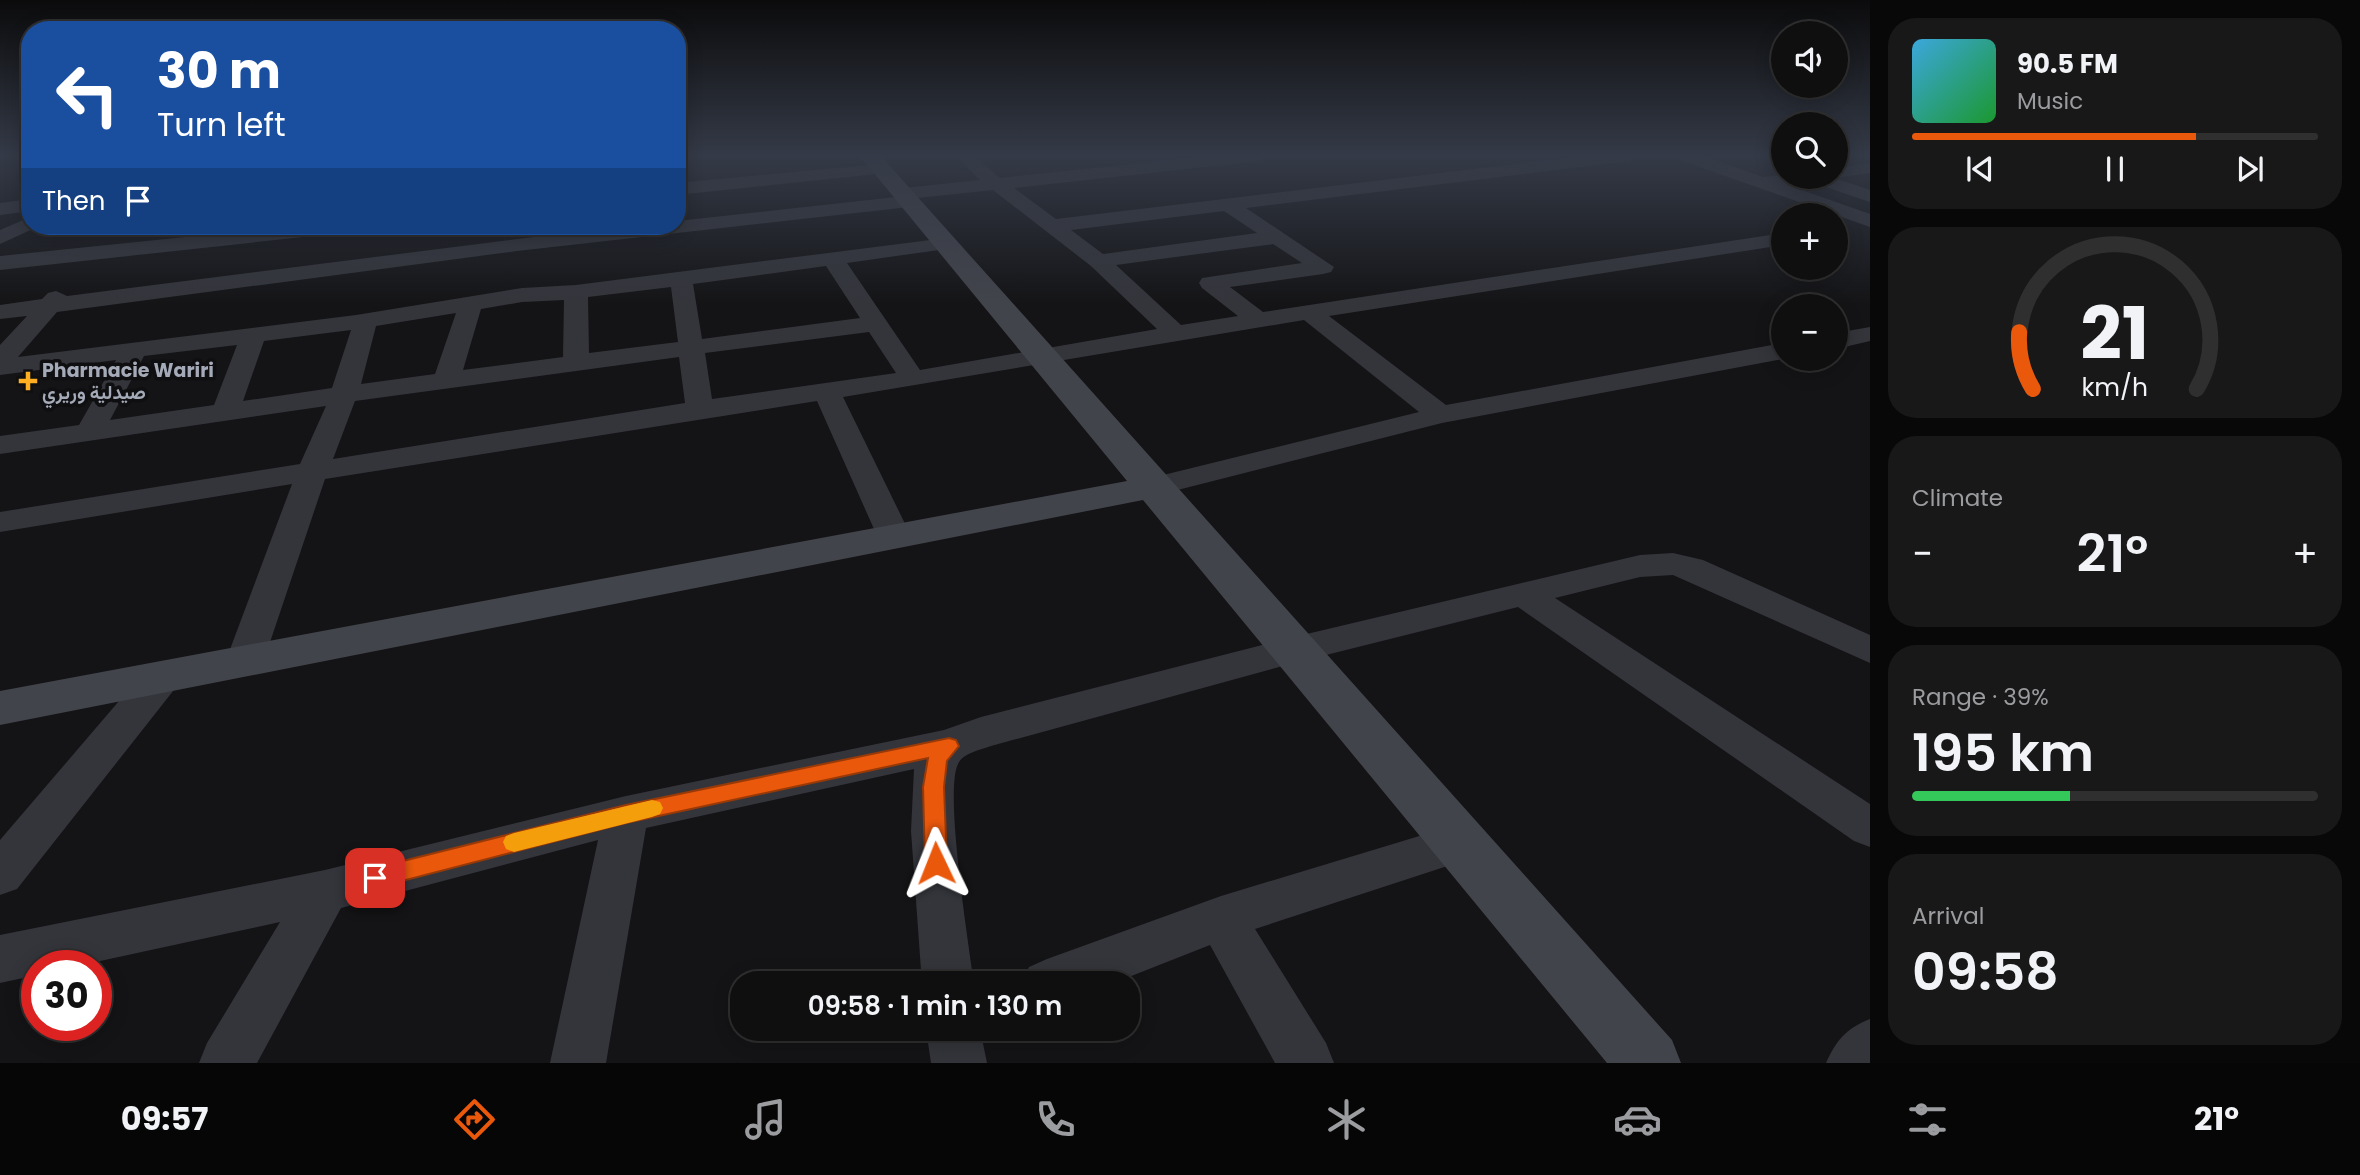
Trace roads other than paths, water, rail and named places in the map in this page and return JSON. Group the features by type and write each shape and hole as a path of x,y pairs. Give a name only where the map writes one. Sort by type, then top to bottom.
{"street":[{"path":"0,209 21,206"},
{"path":"686,210 718,206"},
{"path":"913,206 1649,1063"},
{"path":"1026,206 1100,261 1176,333"},
{"path":"1052,226 1222,206"},
{"path":"1228,206 1381,301"},
{"path":"1823,206 1870,223"},
{"path":"1848,228 1870,223"},
{"path":"0,239 21,228"},
{"path":"0,361 113,235"},
{"path":"0,264 268,235"},
{"path":"0,312 520,235 522,295"},
{"path":"1100,261 1276,237"},
{"path":"0,522 313,470 700,409 913,379 1176,333 1771,241"},
{"path":"0,367 356,322 522,295 576,292 946,244"},
{"path":"1167,252 1258,320"},
{"path":"832,258 913,379"},
{"path":"1210,283 1323,267"},
{"path":"681,279 700,409"},
{"path":"576,292 576,363"},
{"path":"446,380 471,303"},
{"path":"1308,313 1441,415"},
{"path":"244,660 313,470 344,395 364,328 362,323 356,322"},
{"path":"0,445 446,380 878,323"},
{"path":"226,411 254,334"},
{"path":"1848,339 1870,334"},
{"path":"90,431 135,350"},
{"path":"0,708 1154,487 1441,415 1771,353"},
{"path":"827,392 895,538"},
{"path":"0,959 325,891 626,814 949,746 981,733 1294,650 1640,566 1673,564 1713,576 1870,650"},
{"path":"1524,594 1870,828"},
{"path":"0,874 163,676"},
{"path":"947,971 936,863 933,787 937,759 949,746"},
{"path":"578,1063 626,814"},
{"path":"1081,971 1221,918 1459,843"},
{"path":"227,1063 325,891"},
{"path":"1221,918 1306,1063"},
{"path":"955,1041 959,1063"},
{"path":"1854,1063 1870,1046"}],"place":[{"name":"Pharmacie Wariri صيدلية وريري","path":"28,381"}]}
